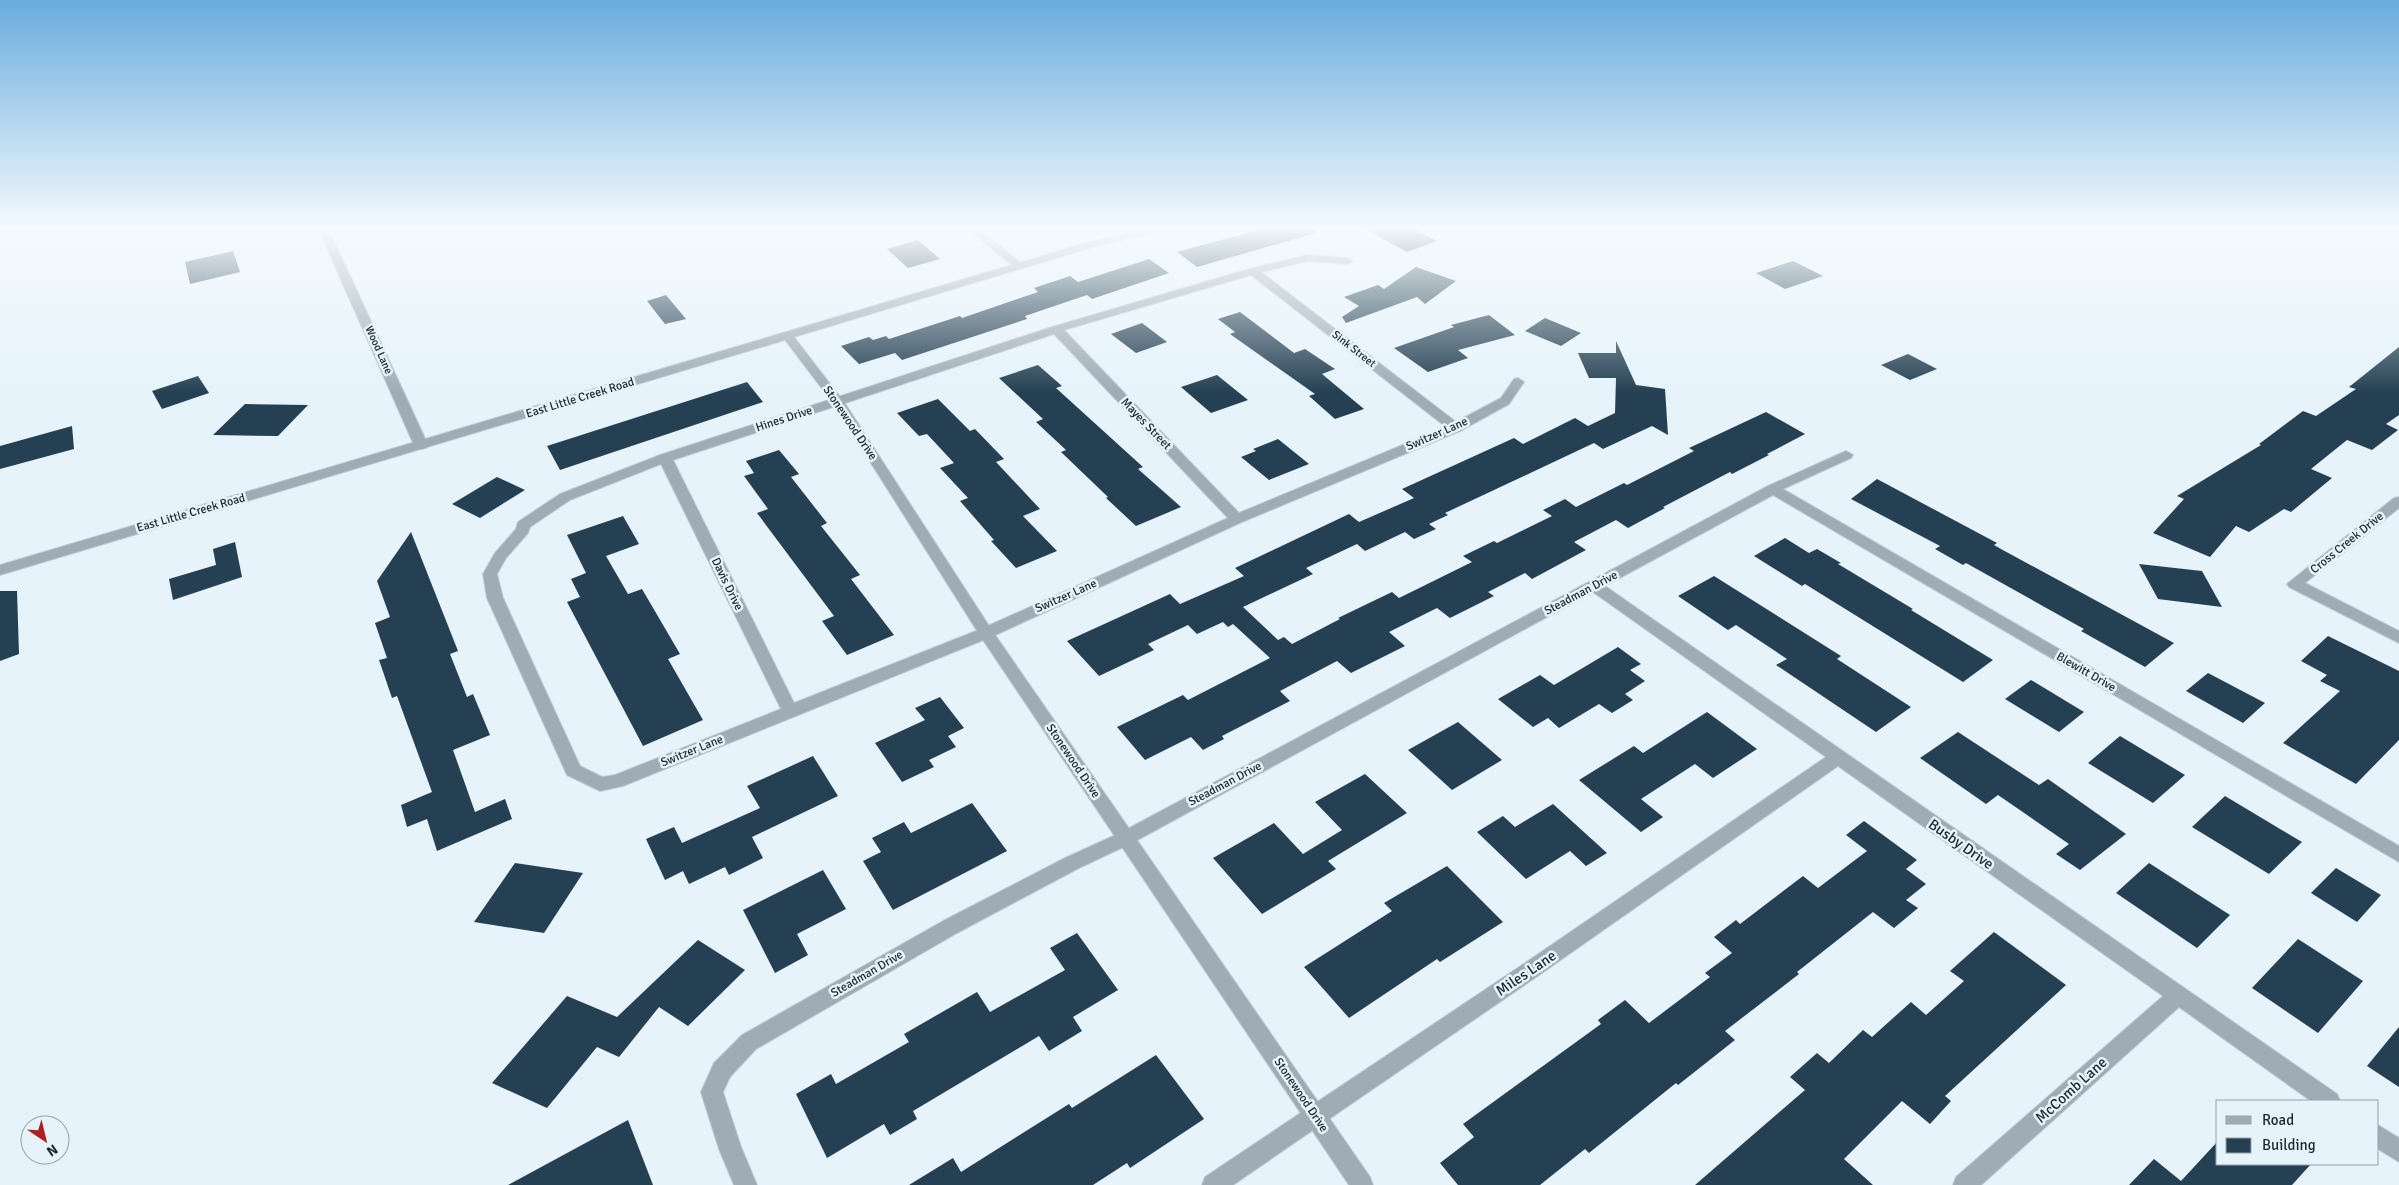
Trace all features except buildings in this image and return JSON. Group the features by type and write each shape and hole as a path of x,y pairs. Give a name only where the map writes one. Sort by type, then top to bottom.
{"street":[{"name":"Wood Lane","path":"348,283 421,445"},
{"name":"East Little Creek Road","path":"0,570 961,283"},
{"name":"Hines Drive","path":"600,784 573,770 495,598 490,574 500,556 523,530 523,525 565,497 665,458 1056,329 1211,283"},
{"name":"Sink Street","path":"1269,283 1455,428"},
{"name":"Mayes Street","path":"1056,329 1237,520"},
{"name":"Stonewood Drive","path":"787,335 838,402 986,633 1362,1185"},
{"name":"Switzer Lane","path":"600,784 617,781 986,633 1237,520 1455,428 1505,401 1518,382"},
{"name":"Steadman Drive","path":"746,1185 730,1149 712,1092 722,1070 749,1042 950,927 1072,863 1126,838 1773,489 1846,455"},
{"name":"Davis Drive","path":"665,458 790,711"},
{"name":"Blewitt Drive","path":"1773,489 2399,855"},
{"name":"Cross Creek Drive","path":"2399,501 2294,584 2399,638"},
{"name":"Busby Drive","path":"1594,586 2328,1100"},
{"name":"Miles Lane","path":"1213,1185 1535,967 1837,758"},
{"name":"McComb Lane","path":"1964,1185 2178,995"},
{"path":"2379,1137 2399,1151"}]}
